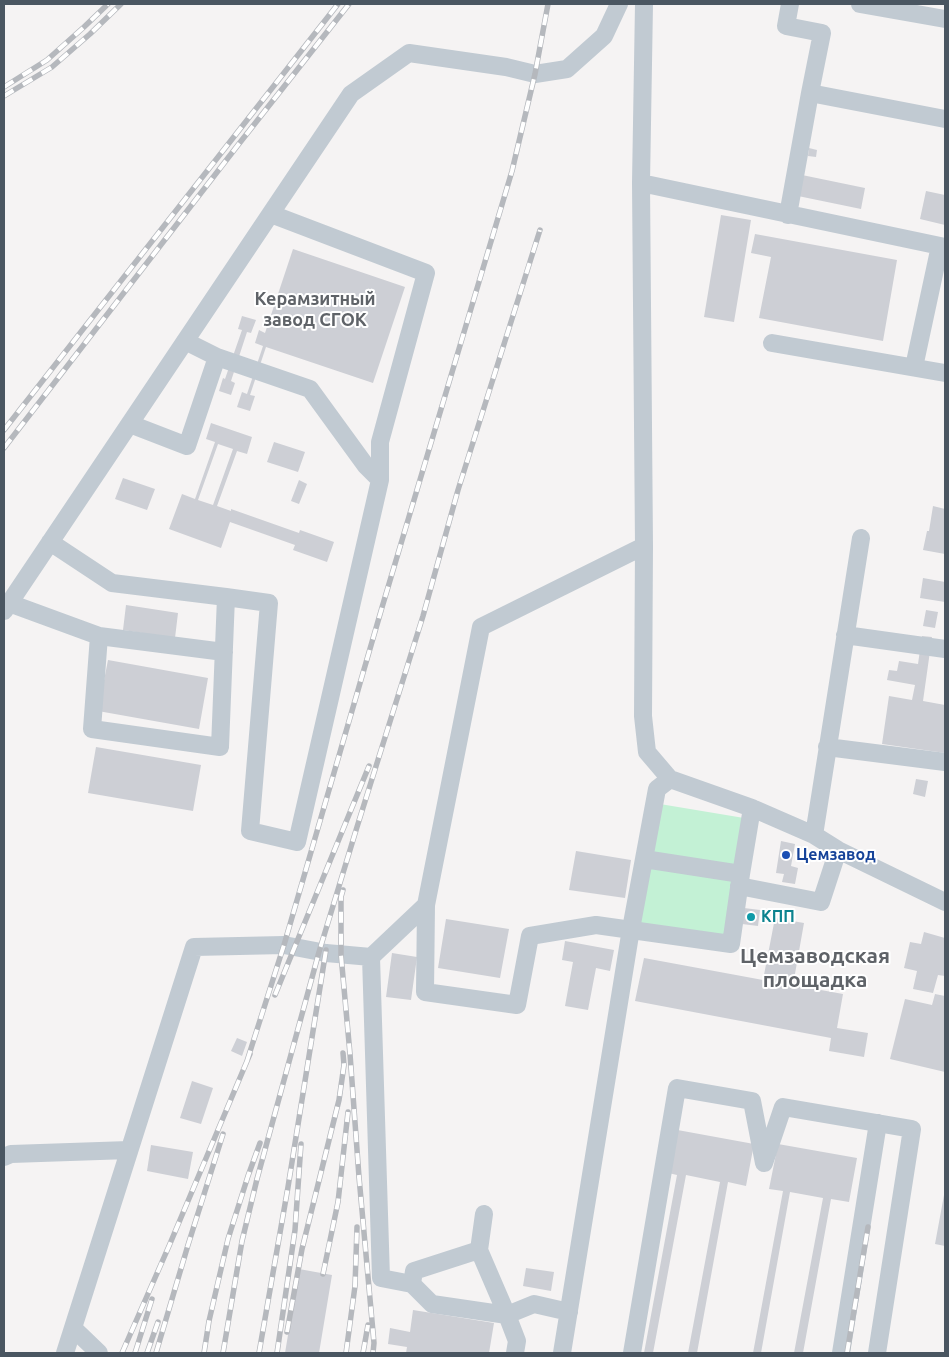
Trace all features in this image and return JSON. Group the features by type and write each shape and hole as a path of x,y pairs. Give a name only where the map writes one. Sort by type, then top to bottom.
{"street":[{"path":"224,652 99,636 6,607 351,94 409,53 506,67 535,74 567,68 604,36 619,4"},
{"path":"644,4 641,183 644,546 643,716 647,752 670,779 752,808 814,834 838,850 945,902"},
{"path":"788,215 822,33 786,26 790,4"},
{"path":"860,4 945,19"},
{"path":"810,93 945,119"},
{"path":"641,183 942,246 914,368"},
{"path":"50,542 112,583 269,603 250,832 297,842 380,480 380,442 426,273 271,214"},
{"path":"185,341 217,357 310,389 366,466 380,480"},
{"path":"772,343 945,373"},
{"path":"130,424 187,446 217,357"},
{"path":"814,834 861,538"},
{"path":"644,546 480,627 426,905 425,992 517,1006 530,936 596,925 731,944 752,808"},
{"path":"99,636 92,729 220,746 226,598"},
{"path":"845,635 945,649"},
{"path":"827,747 945,762"},
{"path":"562,1353 631,929 657,789 670,779"},
{"path":"644,859 740,880 821,902 838,850"},
{"path":"426,905 371,957 381,1278 412,1284 432,1304 507,1315 534,1304 569,1312"},
{"path":"65,1353 194,947 284,945 326,953 371,957"},
{"path":"632,1353 677,1088 752,1101 764,1163 783,1107 912,1129 877,1353"},
{"path":"841,1353 878,1123"},
{"path":"4,1157 11,1154 130,1150"},
{"path":"484,1214 479,1250 517,1341 515,1353"},
{"path":"412,1284 414,1271 479,1250"},
{"path":"73,1328 100,1353"}],"green space":[{"path":"660,804 744,818 736,867 652,853"},
{"path":"649,868 732,881 724,936 640,923"}],"building":[{"path":"809,148 817,150 816,157 808,156"},
{"path":"802,175 865,188 861,209 798,196"},
{"path":"926,191 945,195 945,225 920,219"},
{"path":"721,215 751,220 734,322 704,317"},
{"path":"755,234 897,260 883,341 759,318 771,257 751,253"},
{"path":"293,249 405,287 373,383 266,347 250,395 255,396 250,411 237,407 242,392 247,394 263,346 255,343 259,330 265,333"},
{"path":"242,316 256,320 251,333 247,332 231,381 235,383 231,395 219,391 242,330 238,329"},
{"path":"211,423 252,437 247,454 237,451 217,506 231,511 231,509 299,533 300,530 334,542 327,562 293,550 295,545 230,522 221,548 169,529 182,494 195,499 215,442 206,439","holes":["218,444 233,449 213,505 198,500"]},
{"path":"274,442 305,452 298,472 267,462"},
{"path":"123,478 155,489 147,510 115,499"},
{"path":"299,480 307,484 299,504 291,501"},
{"path":"933,506 945,509 945,554 923,550 927,531 929,531"},
{"path":"923,578 945,582 945,602 920,598"},
{"path":"126,605 178,613 175,638 123,630"},
{"path":"926,610 938,612 935,628 923,626"},
{"path":"922,636 932,637 923,701 945,705 945,753 882,744 889,696 912,700 915,685 887,680 889,670 897,671 899,661 918,664"},
{"path":"108,660 208,678 199,729 98,711"},
{"path":"96,747 201,765 193,811 88,793"},
{"path":"916,779 928,781 925,797 913,794"},
{"name":"Цемзавод","path":"781,841 795,844 791,866 798,868 795,884 782,882 784,874 776,873"},
{"path":"576,851 631,860 625,898 569,890"},
{"name":"КПП","path":"744,908 760,910 758,926 742,924"},
{"path":"775,918 804,923 793,985 843,994 837,1028 868,1033 864,1057 829,1051 831,1038 635,1001 644,958 763,980"},
{"path":"446,919 509,929 500,978 438,968"},
{"path":"924,932 945,938 945,976 938,975 933,993 913,989 917,971 904,968 910,942 921,944"},
{"path":"565,941 614,950 610,971 596,968 588,1010 565,1006 573,962 562,960"},
{"path":"392,953 417,957 411,1000 386,997"},
{"path":"935,994 945,996 945,1072 890,1059 905,999 932,1005"},
{"path":"237,1038 247,1042 242,1056 231,1051"},
{"path":"192,1081 213,1088 201,1124 180,1118"},
{"path":"672,1129 754,1144 746,1186 728,1182 697,1353 688,1353 720,1182 686,1175 653,1353 644,1353 677,1175 664,1172"},
{"path":"778,1144 857,1158 849,1202 831,1199 803,1353 794,1353 823,1198 790,1192 761,1353 753,1353 783,1191 769,1189"},
{"path":"151,1145 193,1152 188,1179 147,1171"},
{"path":"945,1195 945,1246 935,1244"},
{"path":"526,1268 554,1272 551,1291 523,1286"},
{"path":"299,1269 332,1275 319,1353 285,1353"},
{"path":"413,1310 494,1323 489,1353 406,1353 407,1347 388,1344 390,1328 410,1332"}],"railway":[{"path":"4,87 47,60 108,4"},
{"path":"4,96 52,67 121,4"},
{"path":"4,430 338,4"},
{"path":"4,448 349,4"},
{"path":"247,1061 284,945 512,171 535,74 548,4"},
{"path":"223,1353 242,1241 319,952 423,616 458,490 540,230"},
{"path":"275,995 369,766"},
{"path":"343,890 341,897 341,955 374,1343 373,1353"},
{"path":"259,1353 326,950"},
{"path":"287,1332 302,1249 339,1100 344,1065 343,1053"},
{"path":"122,1353 250,1054"},
{"path":"323,1274 338,1202 348,1112"},
{"path":"156,1353 223,1134"},
{"path":"204,1353 209,1321 228,1239 260,1143"},
{"path":"277,1353 295,1230 301,1144"},
{"path":"346,1353 355,1286 357,1227"},
{"path":"847,1353 868,1227"},
{"path":"135,1353 152,1299"},
{"path":"147,1353 158,1322"},
{"path":"363,1353 368,1325"}],"place":[{"name":"Цемзавод","path":"786,855"},
{"name":"КПП","path":"751,917"}],"district":[{"name":"Керамзитный завод СГОК","path":"315,309"},
{"name":"Цемзаводская площадка","path":"815,968"}]}
